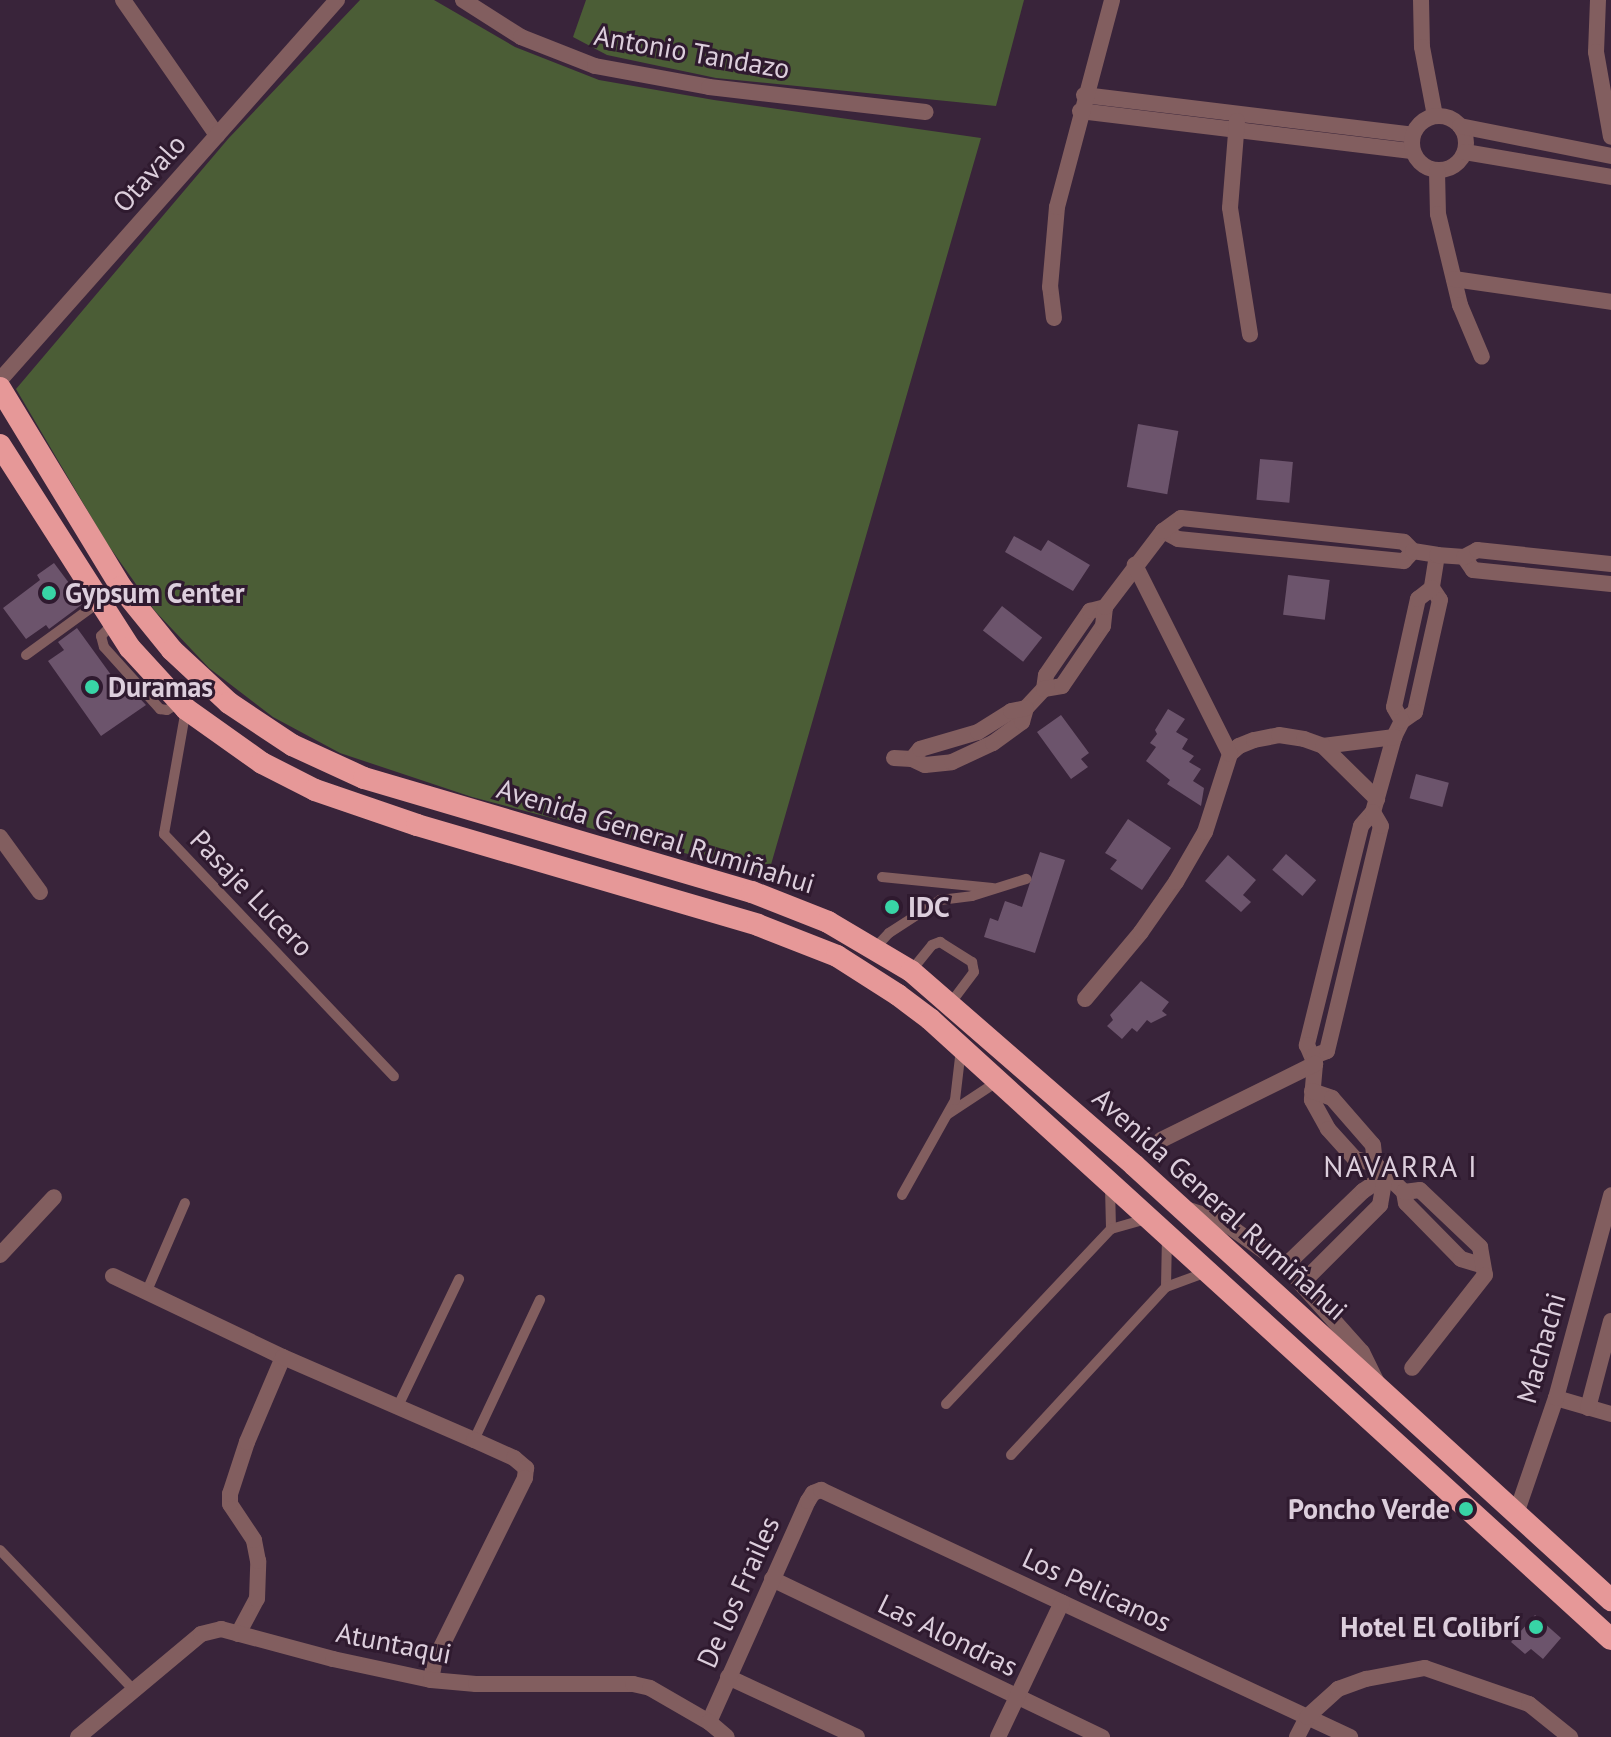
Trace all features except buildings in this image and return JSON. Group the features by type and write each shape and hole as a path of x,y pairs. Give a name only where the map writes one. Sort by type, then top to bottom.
{"highway":[{"name":"Avenida General Rumiñahui","path":"0,388 121,587 199,678 292,745 364,778 752,892 828,922 911,971 1180,1207 1516,1514 1608,1591"},
{"name":"Avenida General Rumiñahui","path":"0,445 113,624 183,706 262,763 350,804 810,943 898,995 961,1047 1611,1639"}],"street":[{"path":"123,0 217,135"},
{"name":"Otavalo","path":"0,380 337,0"},
{"name":"Antonio Tandazo","path":"463,0 521,37 595,66 709,87 926,112"},
{"path":"1054,318 1050,287 1057,207 1082,103 1112,0"},
{"path":"1421,0 1422,47 1435,116"},
{"path":"1598,0 1596,52 1611,137"},
{"path":"1082,103 1412,143"},
{"path":"1435,116 1449,118 1465,134 1465,152 1454,166 1437,171 1422,165 1412,143 1425,120 1435,116"},
{"path":"1237,123 1230,208 1250,334"},
{"path":"1460,126 1611,156"},
{"path":"1465,152 1611,177"},
{"path":"1437,171 1438,214 1460,305 1482,357"},
{"path":"1454,279 1611,302"},
{"path":"894,758 912,759 920,749 978,732 1011,711 1026,708 1044,689 1062,686 1103,626 1105,607 1163,531 1178,539 1404,561 1413,551 1464,557 1477,550 1611,564"},
{"path":"1412,1368 1484,1279 1480,1247 1420,1190 1404,1192 1380,1170 1355,1159 1328,1129 1315,1109 1312,1091 1314,1060 1307,1045 1361,826 1375,805 1394,737 1402,721 1394,707 1418,599 1432,588 1437,555"},
{"path":"1464,557 1473,570 1611,584"},
{"path":"1135,565 1230,754"},
{"path":"1085,999 1141,932 1176,882 1205,832 1230,754 1246,743 1279,735 1323,746 1394,737"},
{"path":"1323,746 1375,805"},
{"path":"0,837 40,892"},
{"path":"1161,1140 1314,1060"},
{"path":"1301,1284 1380,1205 1380,1170 1373,1145 1332,1098 1312,1091"},
{"path":"1285,1266 1363,1191 1380,1170"},
{"name":"Machachi","path":"1516,1514 1556,1398 1606,1230 1611,1195"},
{"path":"0,1255 54,1197"},
{"path":"1180,1207 1222,1221 1285,1266 1362,1352 1379,1388"},
{"path":"113,1276 525,1466 525,1478 435,1659 431,1680"},
{"path":"1588,1408 1611,1321"},
{"path":"238,1634 257,1599 258,1561 254,1540 232,1507 230,1494 247,1442 283,1357"},
{"path":"1556,1398 1611,1414"},
{"name":"De los Frailes","path":"709,1722 808,1501 813,1493 821,1490"},
{"name":"Los Pelicanos","path":"821,1490 1350,1737"},
{"name":"Las Alondras","path":"772,1579 1102,1737"},
{"path":"998,1737 1062,1602"},
{"name":"Atuntaqui","path":"78,1737 132,1688 201,1634 221,1629 431,1680 476,1684 633,1684 650,1688 709,1722 727,1737"},
{"path":"1297,1737 1307,1717 1351,1682 1433,1668 1529,1704 1570,1737"},
{"path":"728,1677 857,1737"}],"lane":[{"path":"26,655 99,602"},
{"name":"Pasaje Lucero","path":"183,706 164,834 394,1076"},
{"path":"882,877 997,888"},
{"path":"875,948 922,908 940,900 1026,879"},
{"path":"911,971 932,945 940,942 972,962 974,972 950,1004"},
{"path":"902,1195 957,1093 961,1047"},
{"path":"947,1115 998,1081"},
{"path":"1110,1183 1111,1229"},
{"path":"146,1293 185,1203"},
{"path":"946,1404 1111,1229 1148,1218"},
{"path":"1166,1287 1167,1235"},
{"path":"1011,1455 1166,1287 1207,1272"},
{"path":"398,1406 459,1279"},
{"path":"474,1440 540,1300"},
{"path":"0,1550 132,1688"}],"green space":[{"path":"360,0 434,0 515,47 599,80 714,100 981,138 768,875 472,797 340,753 273,717 209,668 155,611 106,542 16,389 228,139"},
{"path":"586,0 1024,0 996,106 716,78 607,55 573,37"}],"place":[{"name":"Gypsum Center","path":"49,593"},
{"name":"Duramas","path":"92,687"},
{"name":"IDC","path":"892,907"},
{"name":"Poncho Verde","path":"1466,1509"},
{"name":"Hotel El Colibrí","path":"1536,1627"}],"district":[{"name":"NAVARRA I","path":"1401,1166"}]}
